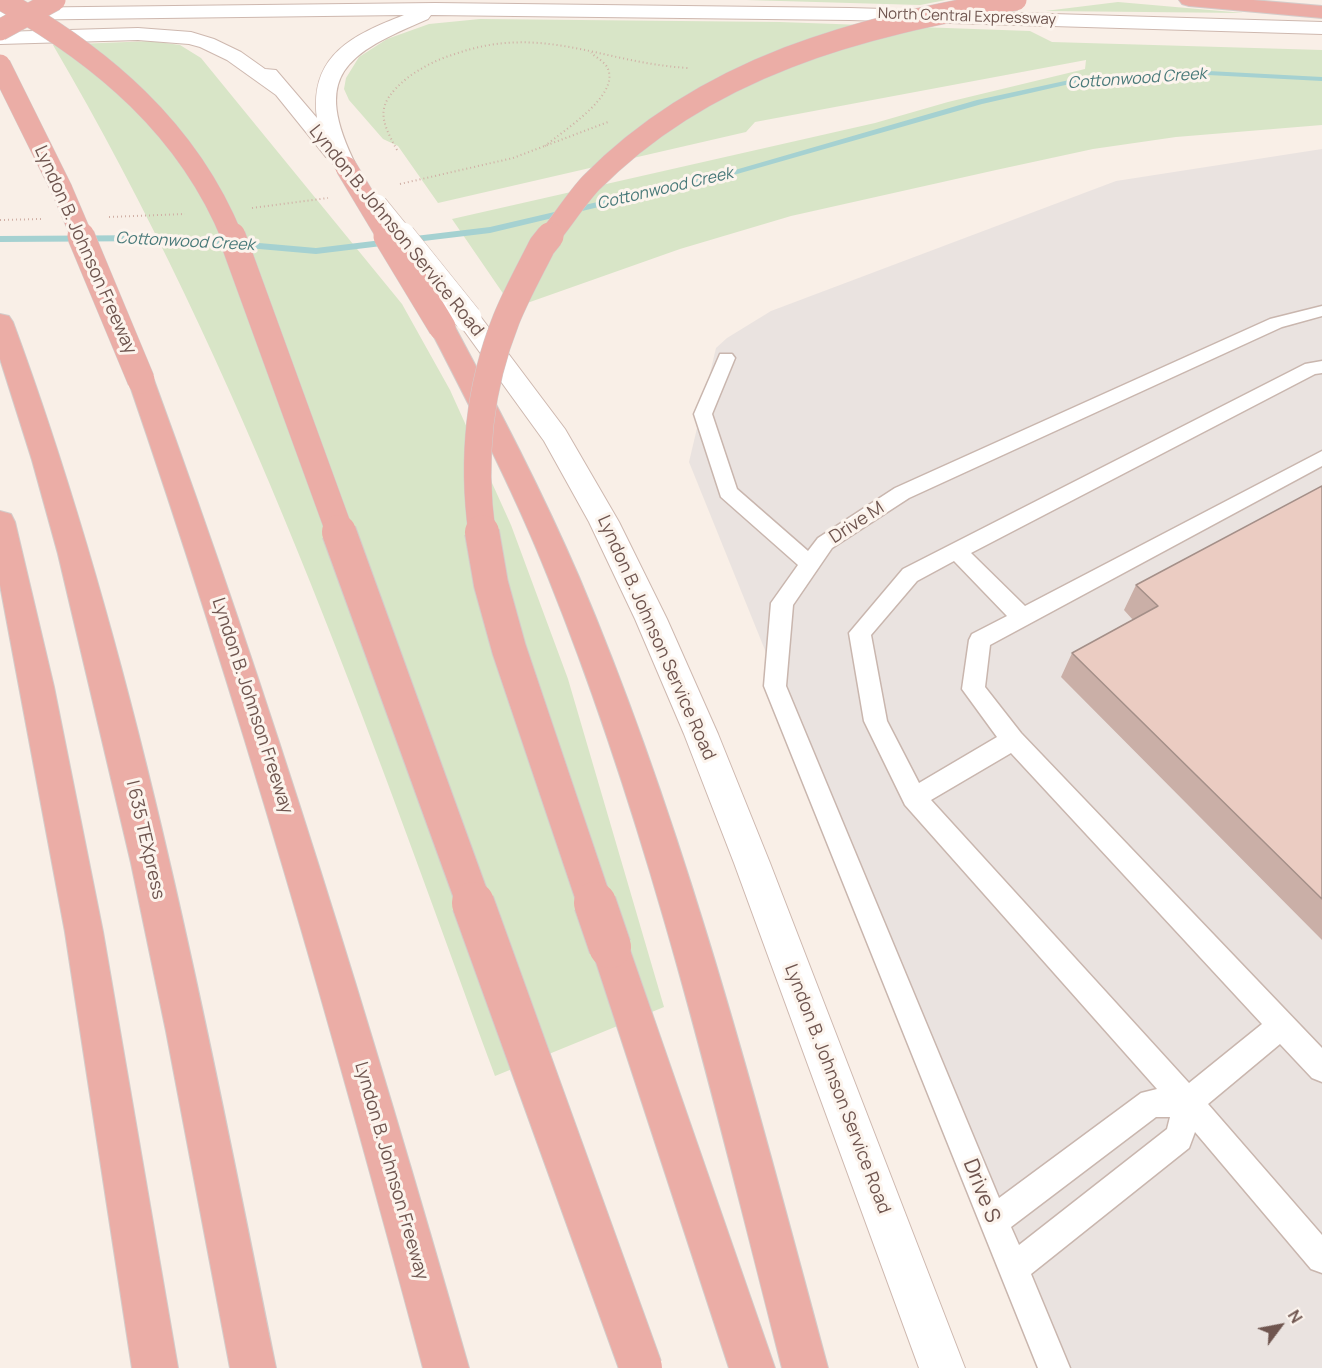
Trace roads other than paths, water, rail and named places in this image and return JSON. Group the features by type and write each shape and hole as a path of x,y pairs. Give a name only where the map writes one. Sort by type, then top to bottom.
{"highway":[{"path":"2,0 67,39 126,85 160,120 189,156 222,214 242,262 641,1368"},
{"path":"0,30 56,0"},
{"path":"752,1368 530,713 496,606 485,553 477,483 477,447 486,386 500,335 516,294 544,243 589,186 623,153 655,127 728,83 807,48 916,16 1016,0"},
{"path":"1189,0 1322,12"},
{"name":"Lyndon B. Johnson Freeway","path":"0,64 62,190 141,380 228,629 305,870 446,1368"},
{"path":"346,167 455,323 499,433 558,558 587,631 641,781 692,943 805,1368"},
{"name":"I 635 TEXpress","path":"0,322 20,375 84,592 153,869 253,1368"},
{"path":"0,522 30,646 78,893 106,1053 155,1368"}],"main road":[{"path":"280,0 302,9"},
{"name":"North Central Expressway","path":"0,14 212,5 302,9 850,14 1322,28"},
{"name":"Lyndon B. Johnson Service Road","path":"212,5 346,167"},
{"path":"346,167 337,149 328,121 327,92 334,68 341,58 361,42 435,9"},
{"path":"0,38 138,34 191,38 234,56 283,91"},
{"name":"Lyndon B. Johnson Service Road","path":"455,323 555,436 598,512 651,619 701,734 752,863 942,1368"}],"lane":[{"name":"Drive M","path":"909,1014 775,686 782,603 825,543 902,493 1276,323 1322,311"},
{"path":"726,358 703,414 728,492 810,564"},
{"path":"1322,367 1311,368 910,575 860,633 876,722 914,798 1188,1102 1322,1258"},
{"path":"1322,458 980,640 973,689 1013,740 1322,1068"},
{"path":"957,551 1022,617"},
{"path":"914,798 1013,740"},
{"name":"Drive S","path":"909,1014 1054,1368"},
{"path":"1013,1269 1179,1138 1188,1102 1281,1025"},
{"path":"994,1221 1151,1103 1188,1102"}],"waterway":[{"name":"Cottonwood Creek","path":"407,240 490,230 737,172 980,102 1074,81 1208,73 1322,79"},
{"name":"Cottonwood Creek","path":"0,239 168,238 316,251 390,242"}]}
